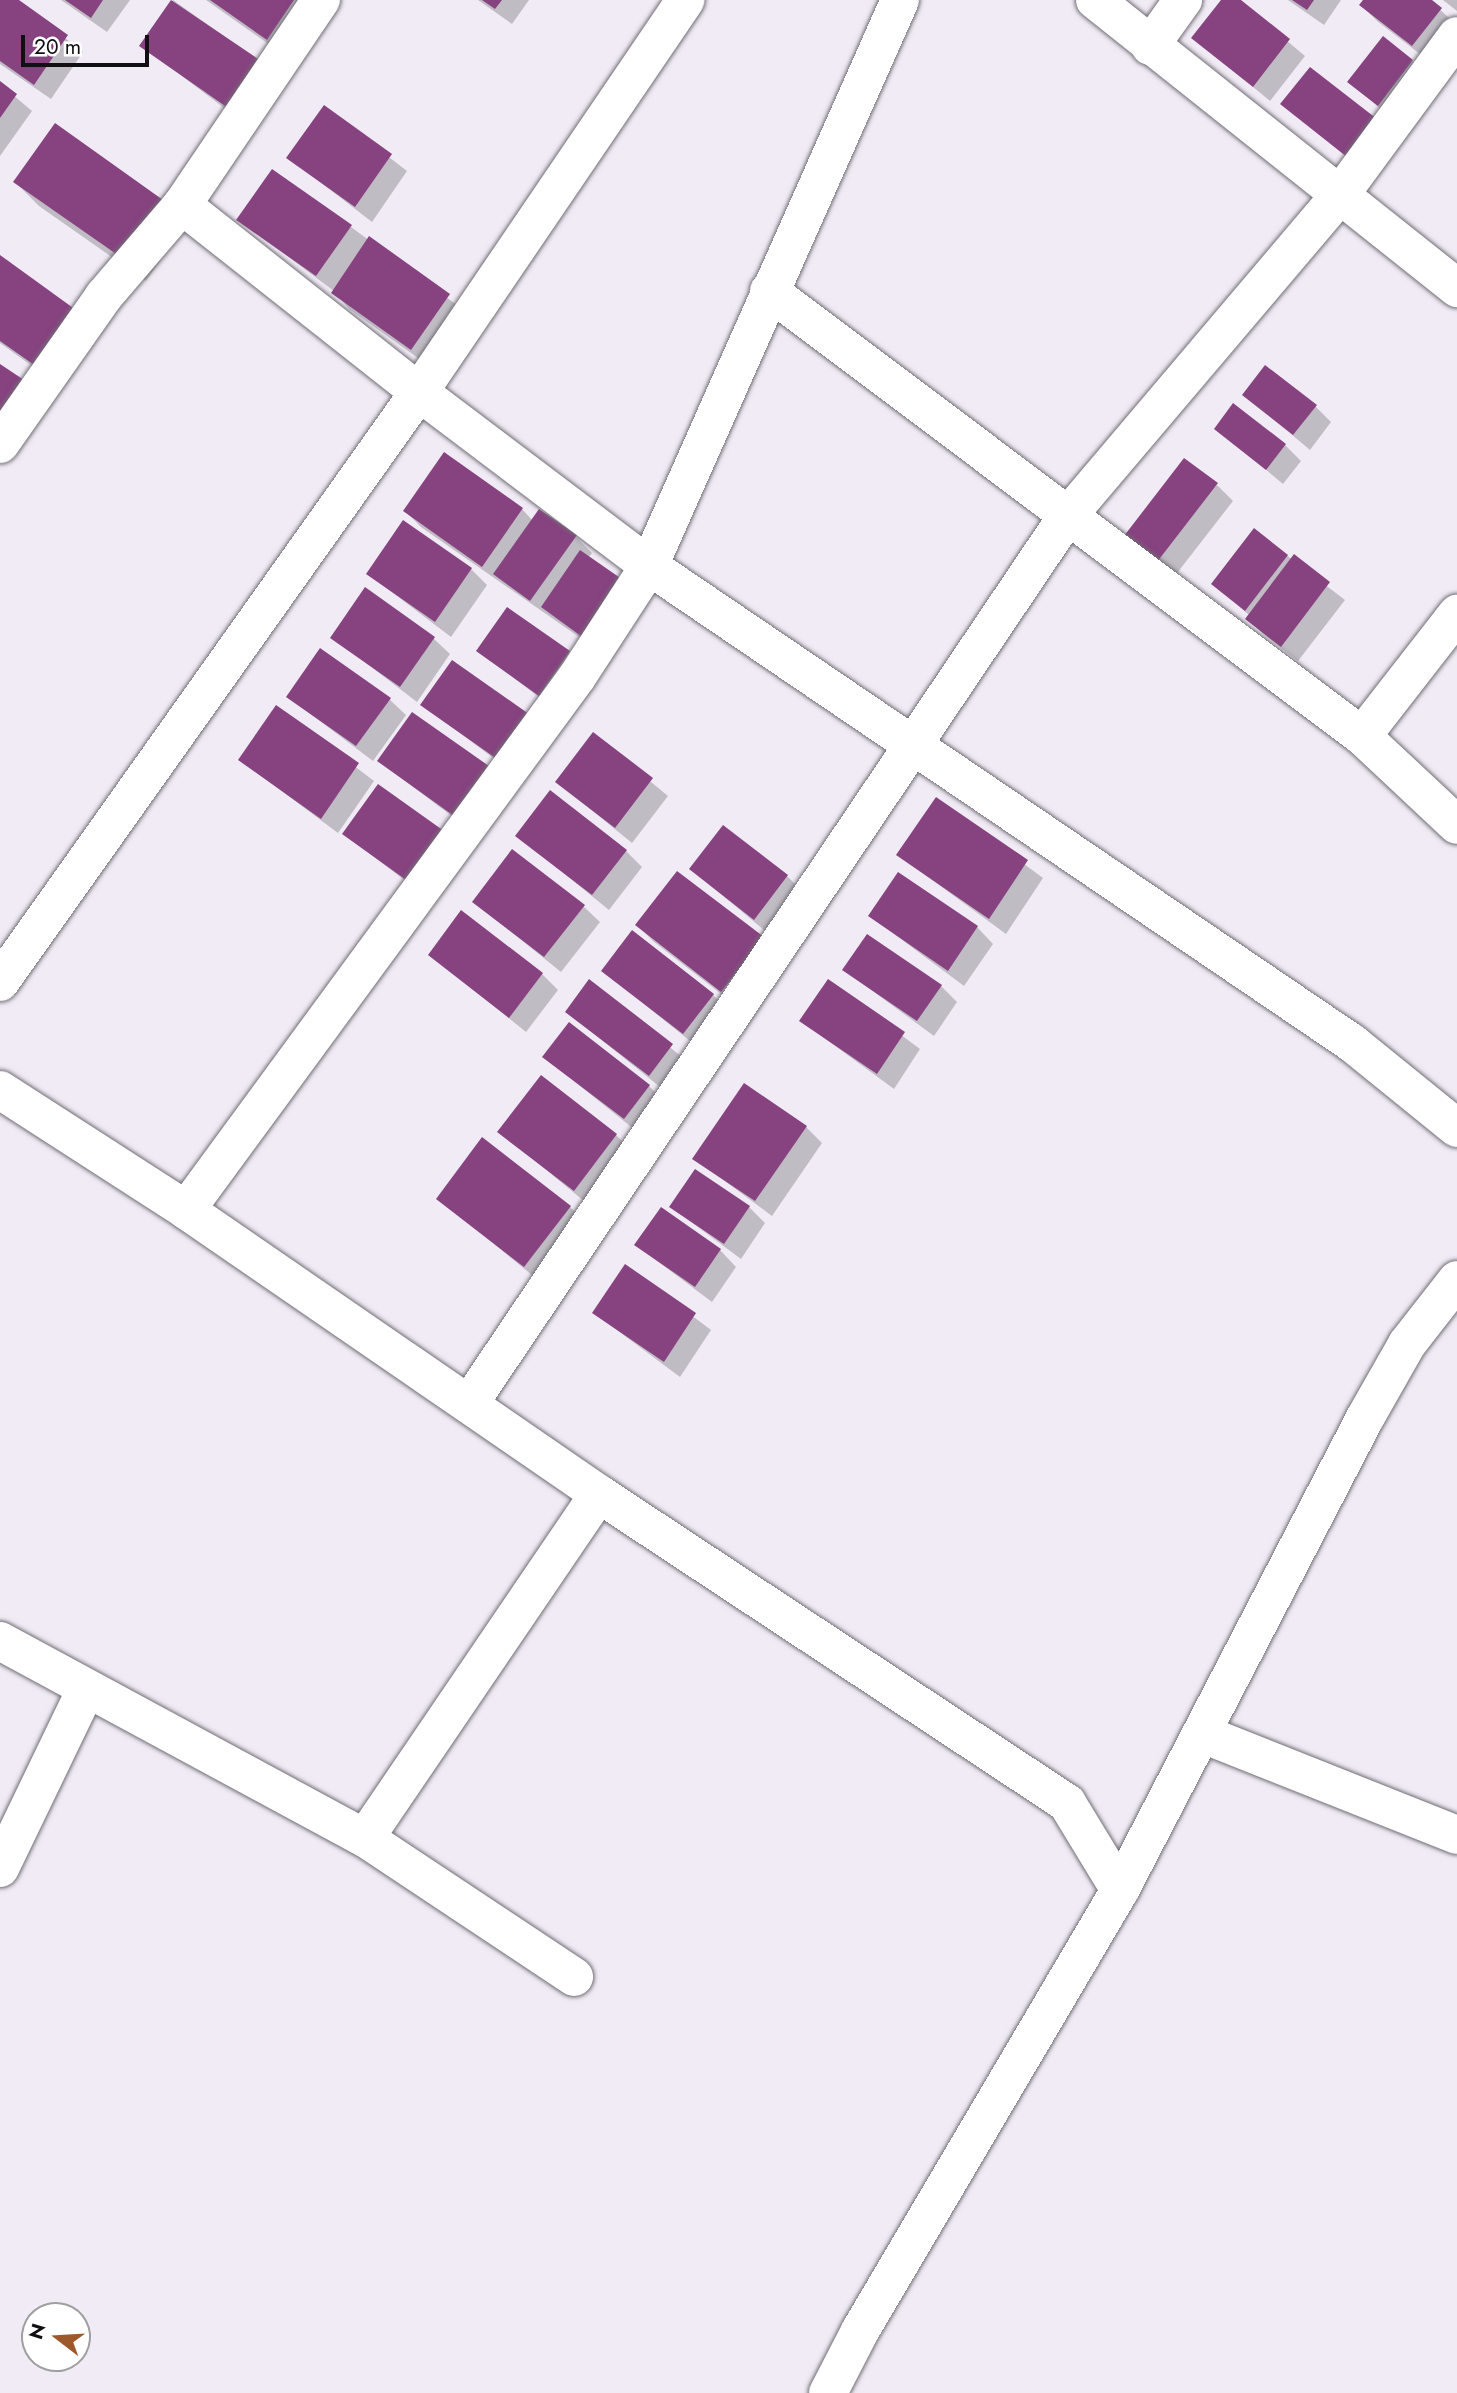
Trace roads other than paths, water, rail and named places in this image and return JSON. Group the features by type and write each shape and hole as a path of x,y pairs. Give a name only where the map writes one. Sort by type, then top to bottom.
{"street":[{"path":"0,444 104,296 183,205 321,0"},
{"path":"0,982 419,393 685,0"},
{"path":"186,1210 577,677 649,566 900,0"},
{"path":"1095,0 1150,47 1457,288"},
{"path":"1150,47 1183,0"},
{"path":"469,1404 916,745 1066,518 1340,195 1457,36"},
{"path":"183,205 419,393 649,566 1352,1043 1457,1128"},
{"path":"769,291 1066,518 1362,736 1457,825"},
{"path":"1362,736 1457,614"},
{"path":"0,1090 186,1210 599,1494 1067,1803 1121,1890"},
{"path":"828,2393 860,2331 1121,1890 1365,1418 1407,1344 1457,1280"},
{"path":"365,1838 599,1494"},
{"path":"0,1641 85,1691 365,1838 574,1977"},
{"path":"0,1868 85,1691"},
{"path":"1203,1734 1457,1835"}]}
